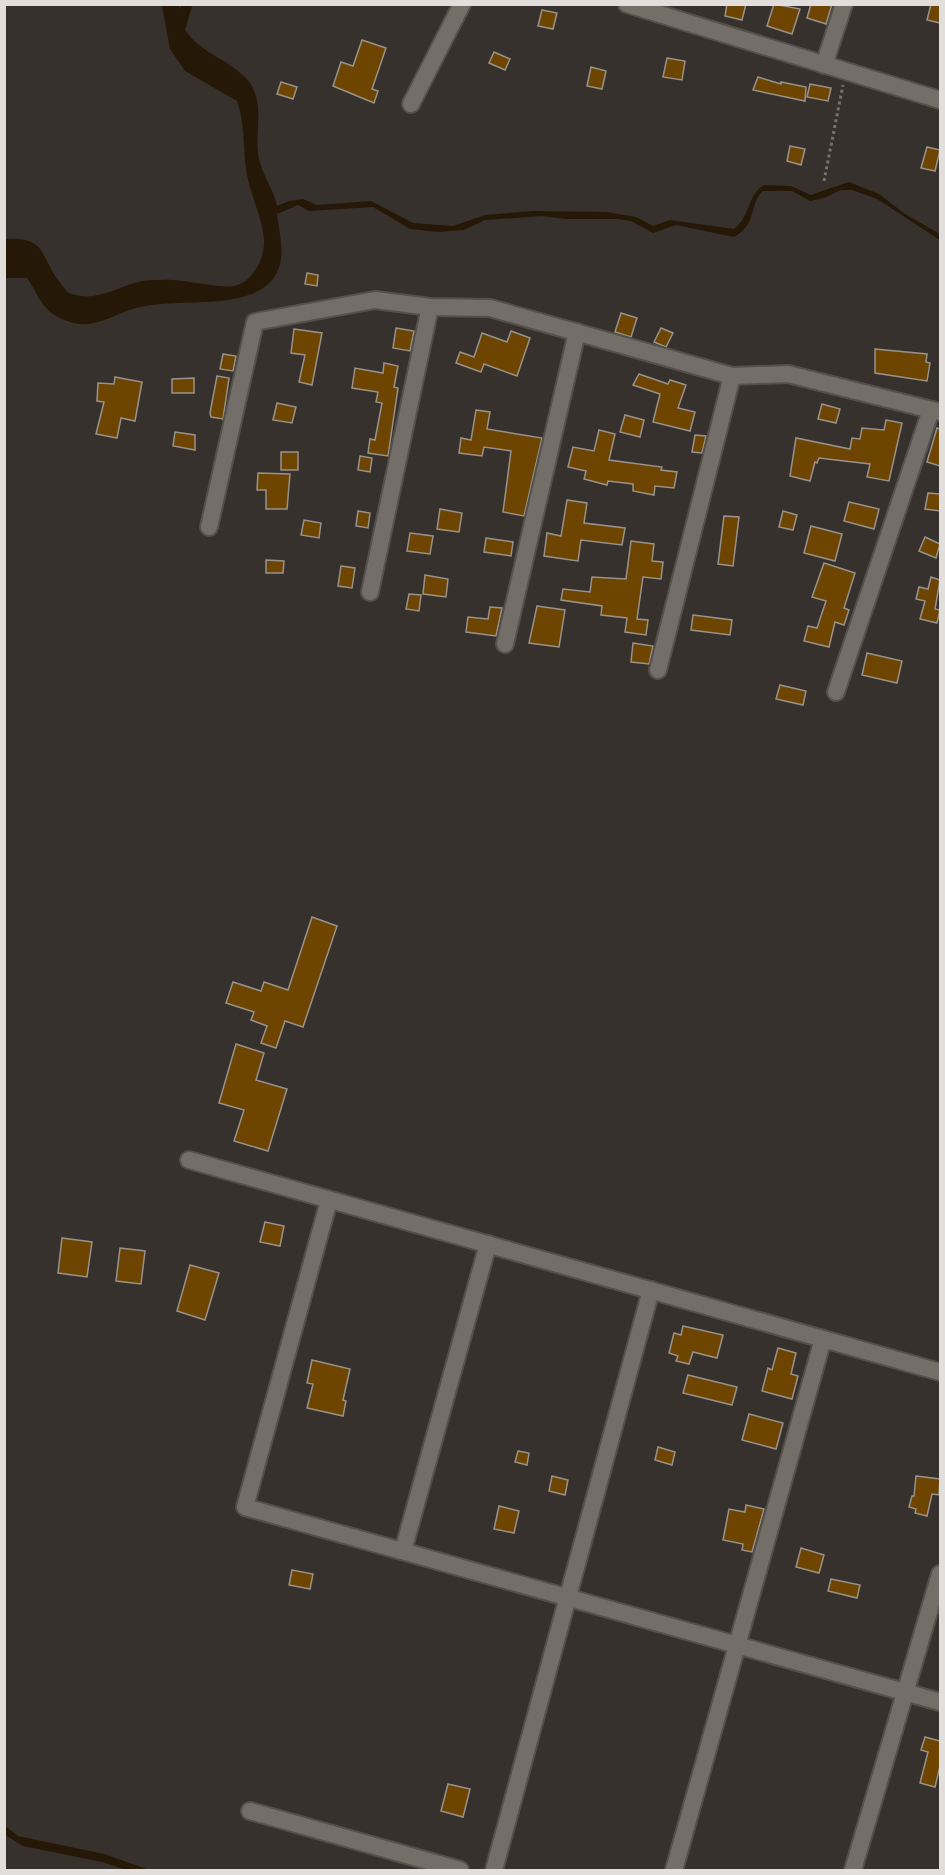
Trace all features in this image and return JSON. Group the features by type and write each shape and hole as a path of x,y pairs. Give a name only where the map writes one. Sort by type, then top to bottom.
{"street":[{"path":"411,104 462,4"},
{"path":"627,4 940,100"},
{"path":"824,64 844,4"},
{"path":"209,527 255,322 375,300 430,307 490,308 732,376 788,374 936,411 836,692"},
{"path":"370,592 430,307"},
{"path":"505,644 577,332"},
{"path":"658,670 732,376"},
{"path":"189,1160 940,1372"},
{"path":"329,1200 245,1507 940,1702"},
{"path":"403,1551 488,1244"},
{"path":"494,1870 651,1290"},
{"path":"674,1870 823,1339"},
{"path":"853,1870 940,1574"},
{"path":"250,1811 460,1870"}],"path":[{"path":"824,181 845,71"}],"shaded area":[{"path":"162,5 178,5 180,9 181,5 192,6 185,30 199,45 238,71 253,87 258,108 260,163 277,206 303,199 317,205 371,201 413,223 453,226 485,215 533,211 607,212 636,217 653,226 670,220 734,229 743,218 755,194 764,185 791,186 811,195 849,182 879,194 905,214 938,233 940,240 877,199 852,190 841,190 824,198 810,201 792,191 763,191 756,201 747,226 734,237 676,225 653,233 631,221 618,219 566,219 542,216 485,220 464,230 438,232 410,229 373,207 309,211 298,205 277,214 281,243 280,265 272,280 258,291 221,301 150,305 96,323 70,322 48,309 27,278 5,278 5,239 19,239 36,245 66,291 81,296 97,295 149,280 234,286 247,280 260,261 264,247 263,232 248,178 243,127 237,101 185,71 170,49"},
{"path":"4,1825 18,1836 104,1854 149,1870 126,1870 102,1862 23,1846 5,1835"}],"building":[{"path":"727,4 746,4 742,20 725,16"},
{"path":"774,4 800,9 792,34 767,26"},
{"path":"811,4 832,4 826,24 807,18"},
{"path":"931,4 940,4 940,23 927,20"},
{"path":"542,10 557,13 553,29 538,26"},
{"path":"362,40 386,48 372,89 378,91 374,103 333,86 341,62 353,66"},
{"path":"494,52 510,59 505,70 489,63"},
{"path":"667,58 685,61 682,80 663,77"},
{"path":"591,67 606,71 602,89 587,86"},
{"path":"758,77 781,84 781,82 806,87 805,101 753,90"},
{"path":"281,82 297,87 293,99 277,94"},
{"path":"810,84 831,88 828,101 807,97"},
{"path":"790,146 805,149 801,165 787,161"},
{"path":"927,147 940,150 935,171 921,168"},
{"path":"307,273 318,275 317,286 305,284"},
{"path":"621,313 637,318 631,337 615,332"},
{"path":"396,328 414,331 410,351 393,348"},
{"path":"661,328 673,333 666,347 654,342"},
{"path":"294,329 322,333 312,385 299,382 305,355 291,353"},
{"path":"511,331 530,338 517,376 484,364 481,372 456,363 460,352 474,357 482,333 507,342"},
{"path":"875,349 927,354 926,362 930,363 927,381 875,373"},
{"path":"223,354 236,356 233,371 220,369"},
{"path":"384,363 398,366 394,387 398,388 388,456 368,453 370,439 375,440 382,403 376,402 378,392 352,388 355,368 383,373"},
{"path":"639,374 668,384 670,380 686,385 678,408 695,412 690,431 653,422 660,394 633,385"},
{"path":"217,376 229,378 223,419 211,417 210,413"},
{"path":"115,377 142,382 135,421 121,418 117,438 96,434 104,402 97,401 98,383 114,384"},
{"path":"194,378 194,393 172,393 172,379"},
{"path":"277,403 296,407 292,423 273,420"},
{"path":"822,404 840,409 836,423 818,419"},
{"path":"476,410 490,412 487,429 542,438 524,516 503,512 511,451 484,447 482,456 459,453 461,438 471,440"},
{"path":"625,415 644,420 640,437 620,432"},
{"path":"886,420 902,423 889,481 867,477 870,464 819,458 817,463 815,462 810,481 790,476 796,438 850,449 852,438 860,439 862,428 884,430"},
{"path":"937,428 940,429 940,466 927,462"},
{"path":"599,430 615,434 609,460 662,467 661,470 677,472 674,488 655,486 654,495 633,491 633,484 608,481 607,485 584,479 586,471 568,467 573,447 594,451"},
{"path":"175,432 195,435 195,450 173,446"},
{"path":"695,435 706,436 702,453 692,452"},
{"path":"281,452 298,452 298,470 281,470"},
{"path":"360,456 372,458 370,472 358,470"},
{"path":"258,473 290,474 287,509 266,509 266,490 257,490"},
{"path":"928,493 940,494 940,511 925,509"},
{"path":"567,500 587,503 584,523 625,528 622,545 581,540 578,561 544,556 547,533 561,536"},
{"path":"849,502 879,509 874,529 844,521"},
{"path":"440,509 462,513 459,532 437,529"},
{"path":"358,511 370,513 368,528 356,526"},
{"path":"783,511 797,515 793,530 779,527"},
{"path":"724,516 739,517 733,566 718,564"},
{"path":"304,520 321,523 319,538 301,535"},
{"path":"811,526 842,534 835,561 804,553"},
{"path":"410,533 433,536 430,554 407,551"},
{"path":"925,537 940,544 936,558 919,551"},
{"path":"486,538 513,542 511,556 484,552"},
{"path":"631,541 654,544 652,561 663,562 661,579 643,577 637,619 648,620 646,635 625,632 627,618 601,615 602,606 561,600 563,589 590,592 592,577 626,579"},
{"path":"266,560 284,561 283,573 266,573"},
{"path":"824,563 855,573 844,608 849,610 844,625 835,622 829,647 804,641 808,626 817,628 826,601 812,597"},
{"path":"341,566 355,568 352,588 338,586"},
{"path":"425,575 448,579 446,597 423,594"},
{"path":"931,577 940,580 935,609 940,610 937,623 920,619 925,601 916,599 919,587 928,589"},
{"path":"409,594 421,595 419,611 406,609"},
{"path":"537,606 565,610 559,647 529,643"},
{"path":"490,607 502,608 496,636 466,632 468,617 488,619"},
{"path":"693,615 732,620 730,635 691,630"},
{"path":"633,643 653,646 649,664 631,662"},
{"path":"867,653 902,661 897,683 862,675"},
{"path":"780,685 806,691 803,705 776,699"},
{"path":"312,917 337,926 303,1027 285,1021 276,1048 261,1043 267,1026 251,1020 254,1012 226,1003 233,982 261,991 264,982 288,990"},
{"path":"236,1044 264,1053 256,1080 287,1089 268,1151 234,1141 244,1110 219,1103"},
{"path":"265,1222 284,1226 280,1246 260,1242"},
{"path":"62,1238 92,1242 87,1277 58,1273"},
{"path":"120,1248 145,1251 141,1284 116,1281"},
{"path":"190,1265 219,1273 205,1320 177,1311"},
{"path":"683,1326 723,1335 717,1358 693,1352 689,1364 676,1361 678,1356 669,1353 674,1333 681,1335"},
{"path":"778,1348 796,1353 791,1374 798,1376 792,1399 762,1391 768,1368 772,1370"},
{"path":"312,1360 350,1369 343,1400 346,1401 343,1416 307,1408 313,1384 307,1383"},
{"path":"688,1375 737,1387 732,1405 683,1393"},
{"path":"749,1414 783,1423 776,1449 742,1440"},
{"path":"658,1447 675,1452 672,1465 655,1460"},
{"path":"518,1451 529,1453 527,1465 515,1462"},
{"path":"552,1476 568,1480 565,1495 549,1491"},
{"path":"916,1476 940,1479 939,1495 932,1494 927,1516 915,1513 916,1509 909,1507 912,1496 914,1496"},
{"path":"746,1505 764,1509 752,1552 742,1550 743,1544 723,1540 729,1509 745,1512"},
{"path":"499,1506 519,1511 514,1533 494,1529"},
{"path":"801,1548 824,1555 819,1573 796,1567"},
{"path":"292,1570 313,1574 310,1589 289,1585"},
{"path":"831,1579 860,1585 857,1598 828,1591"},
{"path":"925,1737 940,1741 940,1766 935,1787 920,1783 928,1752 921,1750"},
{"path":"448,1784 470,1789 463,1817 441,1811"}]}
